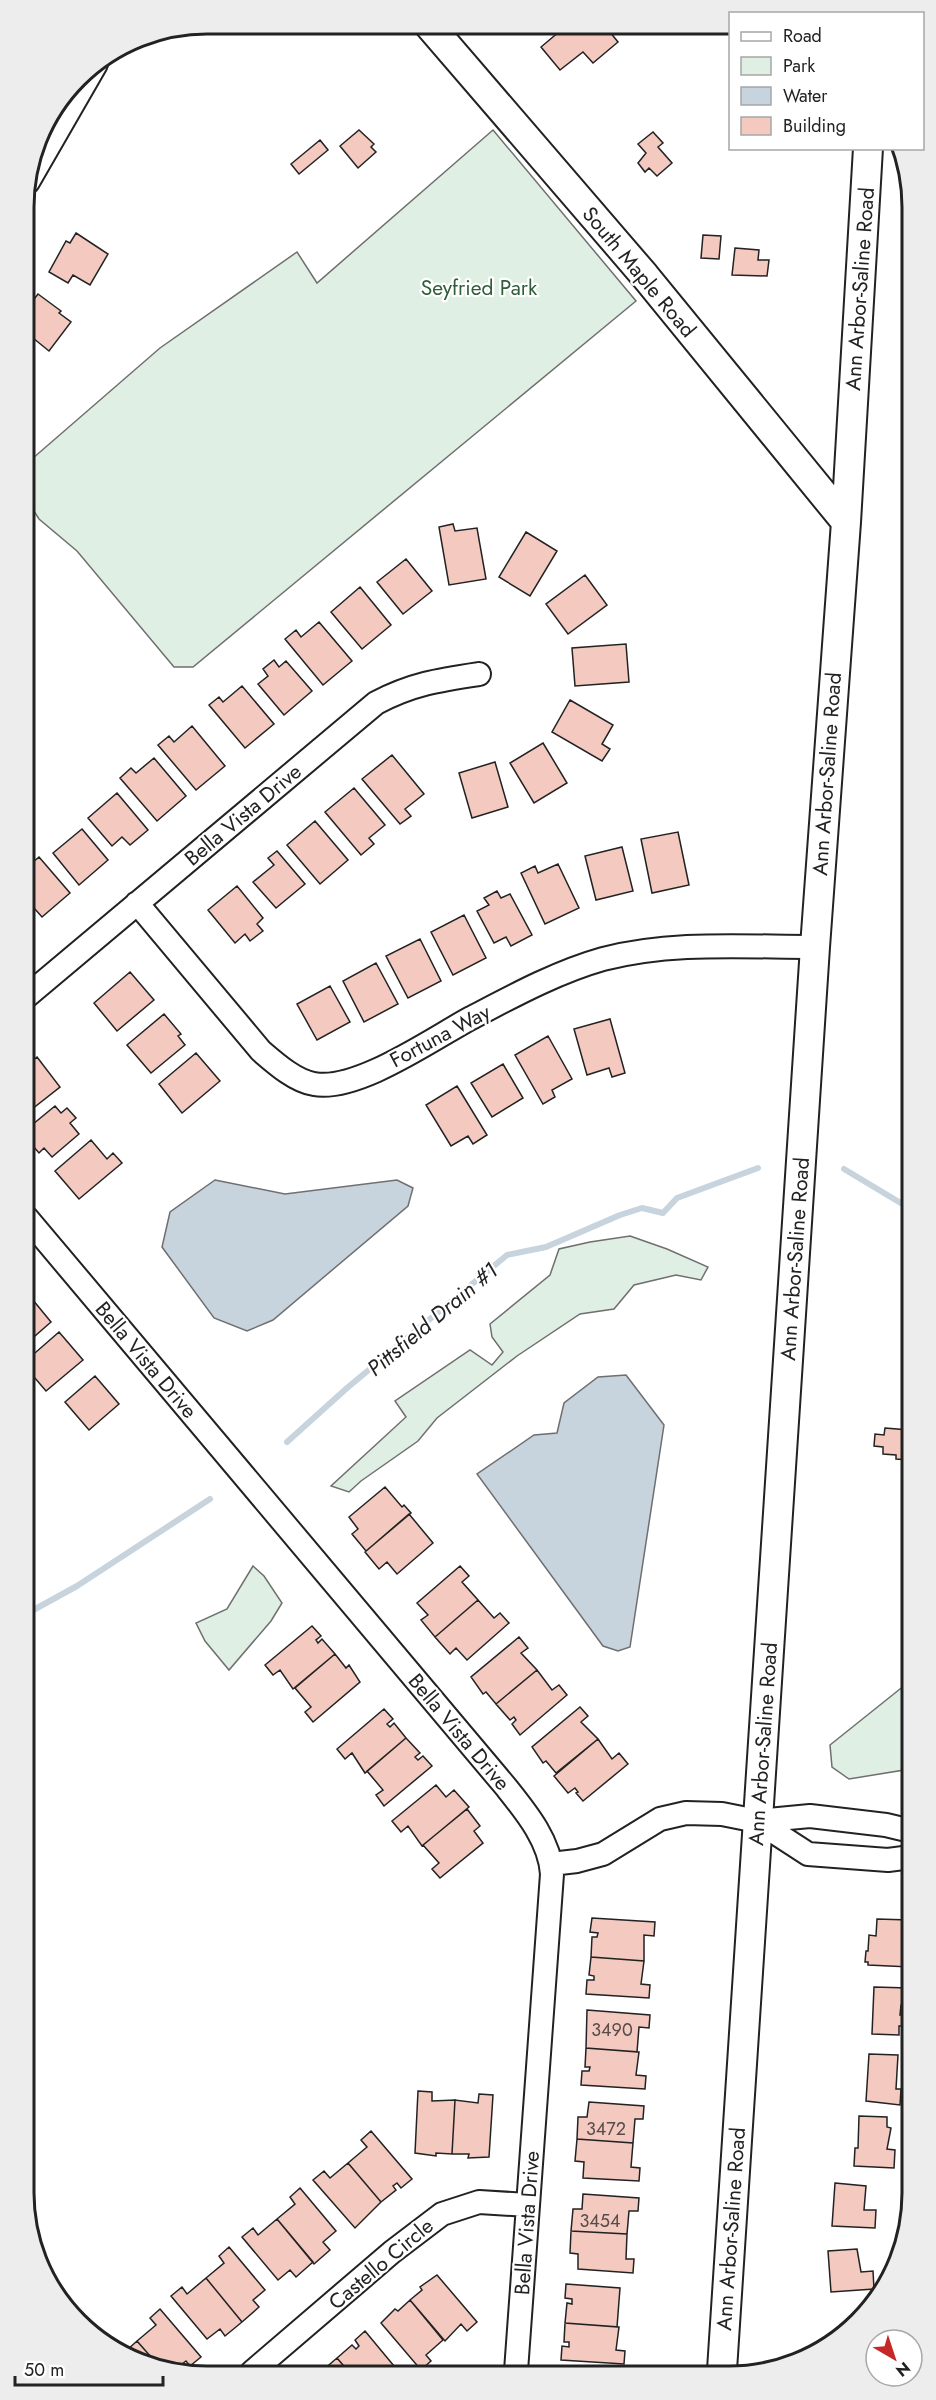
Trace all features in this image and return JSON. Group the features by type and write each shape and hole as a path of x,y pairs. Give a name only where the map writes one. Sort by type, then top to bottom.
{"main road":[{"name":"South Maple Road","path":"438,35 645,276 846,522"},
{"name":"Ann Arbor-Saline Road","path":"722,2366 815,947 846,522 868,150"}],"street":[{"path":"43,156 79,93"},
{"name":"Bella Vista Drive","path":"35,989 376,703 402,690 432,681 480,674"},
{"name":"Fortuna Way","path":"137,903 261,1051 282,1070 314,1084 349,1082 387,1065 541,982 603,959 672,946 815,947"},
{"name":"Bella Vista Drive","path":"35,1228 513,1796 540,1835 551,1864 516,2366"},
{"path":"551,1864 577,1861 603,1854 643,1828 679,1814 722,1814 757,1821 810,1816 901,1829"},
{"path":"757,1821 808,1854 888,1860 901,1858"},
{"name":"Castello Circle","path":"259,2366 392,2252 442,2214 479,2202 528,2205"}],"green space":[{"name":"Seyfried Park","path":"493,130 636,301 193,667 174,667 77,551 39,519 35,513 35,456 160,348 297,252 317,283"},
{"path":"630,1236 708,1267 701,1280 676,1275 634,1285 614,1309 580,1314 517,1356 437,1418 418,1441 349,1492 331,1486 406,1417 395,1401 470,1350 492,1365 503,1352 492,1337 490,1324 550,1275 559,1249"},
{"path":"253,1566 264,1576 282,1603 271,1621 229,1670 205,1641 196,1623 227,1609"},
{"path":"901,1688 901,1770 849,1779 832,1767 830,1745"}],"water":[{"path":"215,1180 285,1194 397,1180 413,1188 408,1206 273,1320 247,1331 214,1318 162,1247 170,1212"},
{"path":"626,1375 664,1425 630,1647 618,1651 603,1646 477,1474 534,1435 557,1433 564,1403 598,1377"}],"building":[{"path":"555,35 612,35 618,42 593,63 583,52 560,70 541,47"},
{"path":"359,130 374,144 371,147 376,152 358,168 340,146"},
{"path":"653,132 663,143 658,147 672,163 657,176 649,168 645,172 638,163 646,153 638,144"},
{"path":"320,140 328,150 299,174 291,164"},
{"path":"76,233 108,254 90,285 73,275 68,283 49,272 66,241 70,243"},
{"path":"703,235 721,236 719,259 701,258"},
{"path":"735,248 759,250 758,260 769,260 767,276 732,275"},
{"path":"38,294 61,311 59,313 71,322 49,351 35,340 35,298"},
{"path":"453,524 455,531 477,528 486,579 449,585 439,527"},
{"path":"526,532 557,551 530,596 499,577"},
{"path":"406,559 432,591 403,614 377,582"},
{"path":"585,575 607,605 568,634 546,604"},
{"path":"360,587 391,625 362,649 331,612"},
{"path":"319,622 352,661 323,685 285,639 296,630 301,637"},
{"path":"626,644 629,682 575,686 572,648"},
{"path":"274,660 279,667 286,661 312,691 284,715 258,684 268,676 263,669"},
{"path":"242,686 274,724 245,748 209,705 219,697 223,702"},
{"path":"570,700 613,725 602,744 610,749 602,761 552,732"},
{"path":"192,726 225,766 196,790 158,745 169,736 174,742"},
{"path":"543,743 567,783 534,803 510,763"},
{"path":"392,755 424,794 405,809 411,816 400,824 362,779"},
{"path":"154,758 186,796 157,821 120,778 131,768 136,773"},
{"path":"495,762 508,807 472,818 459,773"},
{"path":"354,788 385,825 369,838 374,844 361,855 325,812"},
{"path":"117,793 148,830 130,845 122,837 112,846 88,818"},
{"path":"315,821 348,860 320,884 287,845"},
{"path":"82,829 108,860 79,885 53,853"},
{"path":"678,832 689,885 652,893 641,839"},
{"path":"622,847 633,891 596,900 585,856"},
{"path":"277,851 305,884 276,908 253,882 274,865 268,858"},
{"path":"39,857 70,893 42,917 35,909 35,860"},
{"path":"558,864 579,908 545,924 521,873 535,866 538,873"},
{"path":"237,886 263,918 257,924 263,931 250,941 245,934 235,943 208,910"},
{"path":"497,891 501,898 510,894 532,935 511,946 506,937 494,943 477,911 489,905 484,898"},
{"path":"464,915 486,958 453,975 431,932"},
{"path":"420,939 441,981 408,998 386,956"},
{"path":"376,963 398,1004 364,1022 343,981"},
{"path":"130,972 154,1000 117,1031 94,1003"},
{"path":"330,986 350,1022 317,1040 297,1004"},
{"path":"164,1014 181,1034 178,1036 185,1045 151,1073 127,1045"},
{"path":"610,1019 625,1073 612,1077 609,1068 587,1075 574,1029"},
{"path":"548,1036 572,1079 552,1090 555,1097 543,1104 515,1055"},
{"path":"196,1053 220,1081 182,1113 159,1084"},
{"path":"37,1057 60,1087 35,1107 35,1059"},
{"path":"503,1064 523,1098 492,1117 471,1083"},
{"path":"457,1086 487,1135 473,1144 468,1136 451,1146 426,1105"},
{"path":"55,1106 61,1113 67,1108 76,1118 70,1123 79,1134 52,1157 44,1148 39,1153 35,1148 35,1122"},
{"path":"91,1140 107,1159 113,1153 122,1163 79,1199 55,1171"},
{"path":"35,1303 51,1322 35,1336"},
{"path":"59,1332 83,1360 46,1391 35,1378 35,1353"},
{"path":"95,1376 119,1404 89,1430 65,1402"},
{"path":"885,1428 901,1429 901,1459 896,1459 896,1455 883,1454 883,1447 874,1446 875,1434 884,1435"},
{"path":"385,1487 402,1507 404,1505 411,1513 366,1551 352,1534 358,1529 349,1517"},
{"path":"409,1514 433,1543 397,1574 387,1562 379,1569 365,1552"},
{"path":"460,1566 469,1576 462,1582 478,1600 435,1637 421,1620 428,1615 417,1603"},
{"path":"478,1600 494,1618 500,1613 509,1623 467,1660 456,1648 450,1654 435,1637"},
{"path":"312,1626 321,1636 316,1640 318,1643 322,1639 335,1654 293,1689 280,1670 273,1675 265,1665"},
{"path":"519,1637 528,1648 521,1653 537,1670 496,1704 486,1692 483,1694 471,1677"},
{"path":"335,1654 346,1668 349,1665 360,1682 313,1722 305,1712 311,1707 295,1688"},
{"path":"537,1670 552,1690 559,1685 567,1695 520,1735 512,1724 516,1720 514,1717 510,1720 496,1704"},
{"path":"580,1707 588,1716 581,1722 598,1739 556,1773 546,1761 543,1763 532,1747"},
{"path":"384,1709 393,1719 387,1724 390,1727 394,1723 406,1738 365,1773 352,1753 345,1759 337,1749"},
{"path":"406,1738 420,1753 415,1757 418,1760 423,1756 432,1766 384,1806 376,1795 383,1790 367,1771"},
{"path":"598,1739 612,1759 619,1753 628,1764 583,1801 575,1788 568,1793 554,1776"},
{"path":"436,1785 446,1797 454,1790 469,1807 422,1846 408,1826 401,1832 392,1821"},
{"path":"467,1809 480,1826 474,1831 483,1843 440,1878 432,1869 439,1863 423,1845"},
{"path":"592,1918 655,1922 654,1936 644,1935 644,1961 591,1957 592,1937 597,1937 598,1933 590,1932"},
{"path":"877,1919 901,1920 901,1967 868,1965 868,1962 865,1962 869,1935 876,1936"},
{"path":"591,1957 644,1961 641,1984 650,1985 649,1998 586,1994 587,1980 594,1980 594,1976 589,1975"},
{"path":"874,1987 901,1988 899,2035 872,2034"},
{"path":"587,2010 650,2015 649,2028 639,2027 637,2052 586,2048"},
{"path":"586,2048 639,2052 636,2075 646,2076 645,2089 581,2085 582,2071 589,2071 590,2067 585,2067"},
{"path":"869,2054 898,2055 896,2089 901,2089 900,2105 866,2101"},
{"path":"418,2091 432,2092 432,2101 455,2100 452,2154 436,2153 436,2156 415,2153"},
{"path":"479,2094 493,2095 489,2157 468,2158 469,2154 452,2154 455,2100 478,2103"},
{"path":"589,2102 644,2106 643,2119 635,2119 633,2143 577,2139 578,2117 587,2117"},
{"path":"859,2116 887,2117 887,2127 891,2128 887,2149 895,2150 894,2168 854,2166 855,2148 858,2148"},
{"path":"371,2131 412,2179 401,2188 397,2183 393,2186 396,2190 381,2202 348,2163 367,2147 361,2140"},
{"path":"577,2139 633,2143 631,2167 640,2168 639,2181 583,2178 584,2162 575,2161"},
{"path":"348,2163 381,2202 355,2228 313,2180 324,2171 330,2178"},
{"path":"835,2183 866,2186 864,2210 876,2210 875,2228 832,2226"},
{"path":"300,2188 336,2231 323,2242 330,2250 314,2264 277,2219 295,2204 290,2197"},
{"path":"583,2194 639,2198 638,2211 629,2211 627,2234 571,2231 573,2209 582,2209"},
{"path":"277,2219 313,2262 296,2277 290,2270 278,2280 242,2237 253,2228 258,2235"},
{"path":"571,2231 627,2234 626,2259 634,2259 633,2273 578,2269 578,2254 570,2253"},
{"path":"229,2247 265,2290 253,2300 259,2307 242,2322 206,2278 224,2263 219,2256"},
{"path":"857,2249 861,2272 873,2271 874,2285 871,2289 831,2292 828,2251"},
{"path":"437,2275 477,2322 467,2331 461,2324 445,2341 410,2300 422,2290 420,2287"},
{"path":"206,2278 242,2322 225,2336 220,2329 207,2339 171,2296 182,2287 187,2294"},
{"path":"566,2284 620,2288 617,2327 565,2323 567,2303 572,2304 572,2299 565,2298"},
{"path":"410,2300 443,2340 426,2355 431,2361 425,2366 418,2366 381,2323 395,2309 398,2311"},
{"path":"160,2309 201,2357 192,2364 186,2361 183,2363 174,2362 149,2355 137,2341 156,2325 150,2318"},
{"path":"565,2323 619,2327 616,2350 625,2351 624,2364 561,2360 562,2346 569,2347 569,2342 564,2342"},
{"path":"365,2331 394,2366 344,2366 337,2358 352,2345 356,2349 359,2346 355,2340"},
{"path":"137,2341 149,2355 131,2348"},
{"path":"337,2358 344,2366 328,2366"}],"waterway":[{"name":"Pittsfield Drain #1","path":"287,1442 347,1388 507,1255 546,1247 642,1208 663,1213 677,1198 758,1168"},
{"name":"Pittsfield Drain #1","path":"844,1169 902,1204"},
{"name":"Pittsfield Drain #1","path":"35,1609 77,1586 210,1499"}]}
